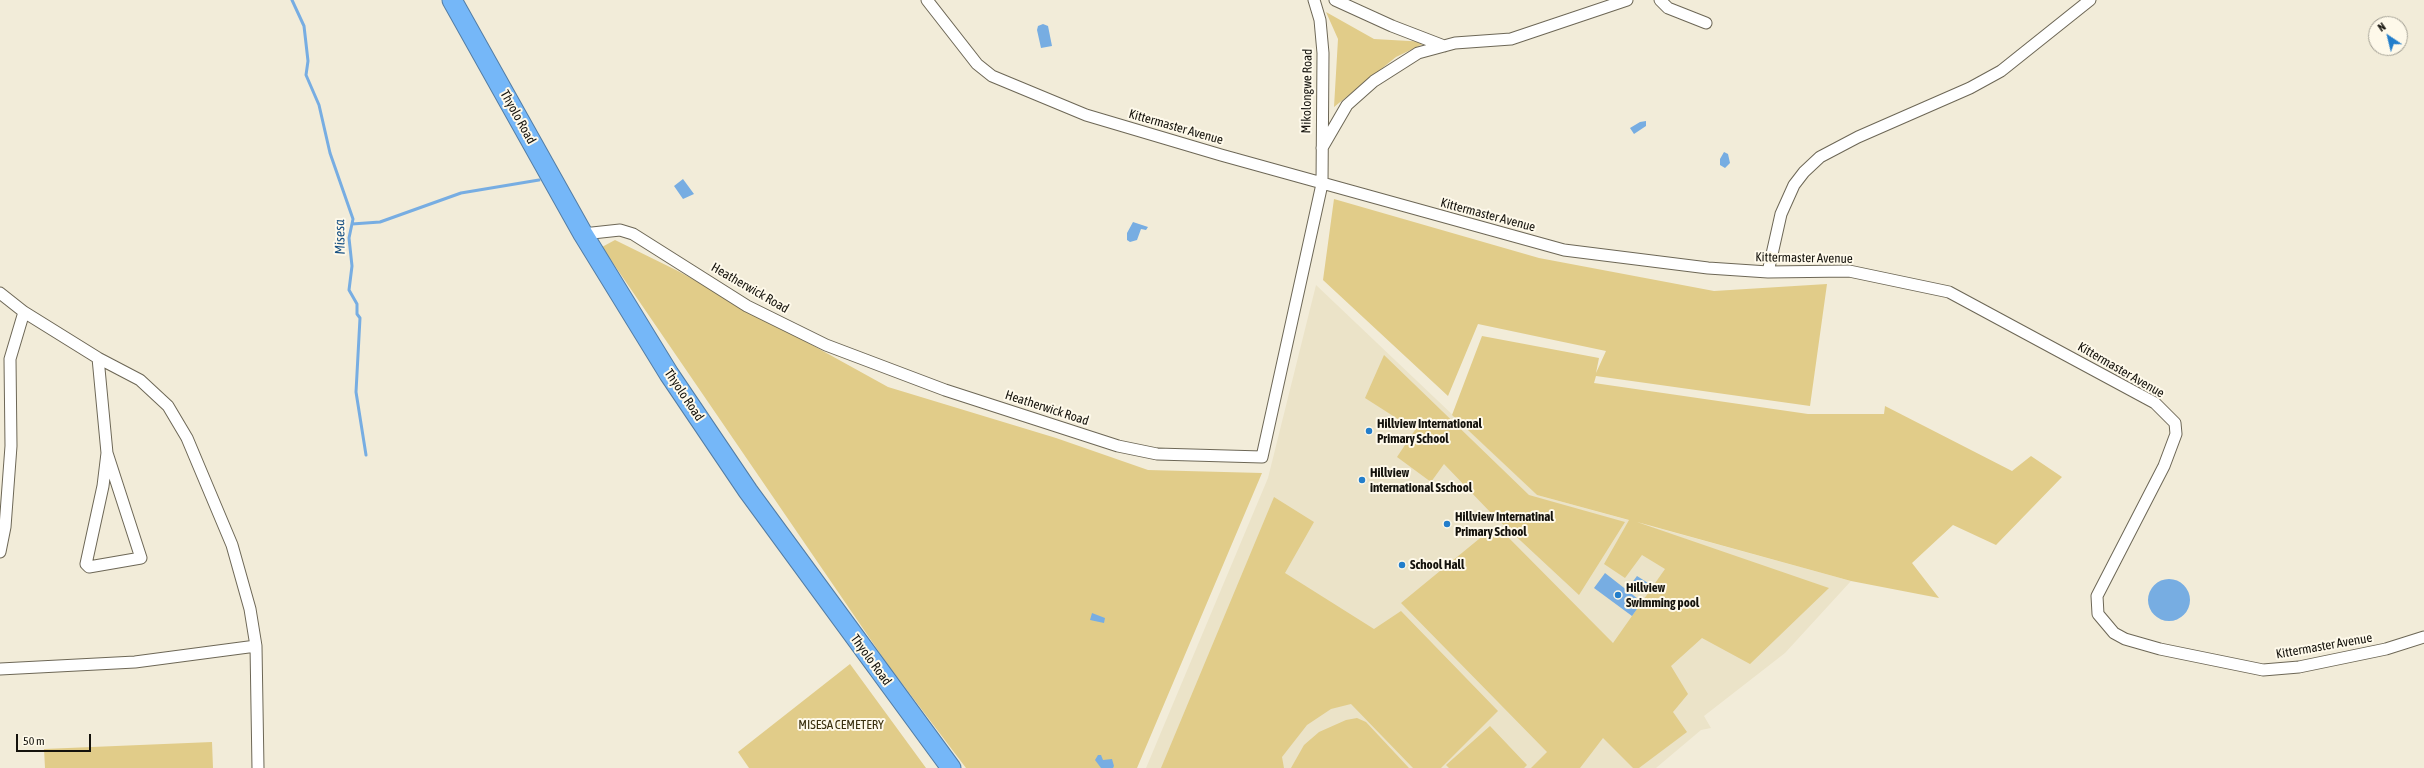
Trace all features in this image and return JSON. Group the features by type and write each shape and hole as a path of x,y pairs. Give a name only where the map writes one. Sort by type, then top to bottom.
{"highway":[{"name":"Thyolo Road","path":"452,0 582,234 669,374 748,491 950,768"}],"street":[{"name":"Kittermaster Avenue","path":"927,0 977,64 992,76 1086,115 1322,184 1564,250 1708,268 1768,272 1849,271 1949,292 2155,403 2175,423 2176,434 2164,466 2097,596 2098,614 2106,627 2125,639 2160,649 2263,670 2299,667 2386,649 2424,637"},
{"name":"Mikolongwe Road","path":"1314,0 1320,20 1323,53 1320,150 1322,184"},
{"path":"1335,0 1392,26 1444,46"},
{"path":"1320,150 1347,105 1374,81 1418,53 1455,43 1511,40 1627,0"},
{"path":"1660,0 1668,8 1706,23"},
{"path":"1768,272 1781,214 1794,185 1804,172 1820,157 1858,137 1970,88 2001,70 2090,0"},
{"name":"Heatherwick Road","path":"582,234 620,230 633,234 747,306 826,345 945,390 1118,446 1157,454 1262,457 1322,184"},
{"path":"0,294 24,312 98,358 140,380 168,406 187,438 232,545 248,599 256,646 258,768"},
{"path":"0,552 5,527 11,446 10,359 24,312"},
{"path":"98,358 107,453 103,486 86,564 89,567 141,558 107,453"},
{"path":"0,669 135,662 256,646"}],"shaded area":[{"name":"Hillview Internatinal Primary School","path":"1316,285 1537,495 1851,581 1785,653 1704,716 1711,728 1701,730 1656,768 1146,768 1268,478"}],"green space":[{"path":"1326,12 1374,39 1427,42 1396,57 1334,107 1338,39"},
{"path":"1334,199 1539,258 1714,291 1827,284 1810,406 1596,376 1594,383 1808,414 1884,414 1885,406 2012,471 2031,456 2062,477 1996,545 1953,525 1912,563 1939,598 1851,581 1637,522 1829,588 1750,664 1702,638 1671,666 1688,694 1673,712 1687,732 1639,768 1633,768 1603,738 1580,768 1531,768 1547,752 1401,603 1496,525 1613,643 1665,569 1642,555 1625,578 1604,564 1629,520 1537,495 1452,415 1482,336 1599,358 1596,373 1606,351 1478,324 1448,396 1323,280"},
{"path":"615,240 678,271 888,387 1056,438 1148,470 1262,473 1137,768 966,768 888,665 602,247"},
{"path":"1384,355 1529,495 1625,522 1579,595 1493,515 1444,464 1431,482 1397,457 1415,430 1365,398"},
{"path":"1274,497 1314,522 1285,573 1374,629 1401,611 1498,711 1441,768 1413,768 1351,704 1331,709 1307,725 1282,757 1284,768 1161,768"},
{"name":"MISESA CEMETERY","path":"850,664 926,768 749,768 738,752"},
{"path":"1357,718 1366,722 1409,768 1291,768 1304,745 1319,732 1346,720"},
{"path":"1490,726 1527,765 1524,768 1449,768 1446,765"},
{"path":"212,742 213,768 45,768 44,749"}],"water":[{"path":"1043,24 1048,26 1052,46 1041,48 1037,30 1038,26"},
{"path":"1646,121 1646,126 1634,134 1630,128 1640,122"},
{"path":"1724,152 1728,154 1730,163 1725,168 1720,165 1720,159"},
{"path":"683,179 694,194 683,199 674,186"},
{"path":"1133,222 1148,227 1146,230 1141,229 1137,240 1130,242 1127,240 1127,233"},
{"name":"Hillview Swimming pool","path":"1605,573 1642,602 1632,616 1594,588"},
{"name":"Hillview Swimming pool","path":"1637,576 1648,583 1638,594 1628,588"},
{"path":"2165,579 2173,579 2184,585 2190,596 2190,604 2184,615 2173,621 2165,621 2154,615 2148,604 2148,596 2154,585"},
{"path":"1092,613 1105,618 1104,623 1090,620"},
{"path":"1098,755 1101,755 1103,760 1112,759 1114,766 1113,768 1101,768 1095,760"}],"waterway":[{"name":"Misesa","path":"292,0 304,26 308,61 306,75 319,105 330,153 353,219 349,238 352,266 349,290 357,304 357,314 360,318 356,392 366,455"},
{"path":"352,224 380,222 461,193 539,180"}],"place":[{"name":"Hillview International Primary School","path":"1369,431"},
{"name":"Hillview international Sschool","path":"1362,480"},
{"name":"Hillview Internatinal Primary School","path":"1447,524"},
{"name":"School Hall","path":"1402,565"},
{"name":"Hillview Swimming pool","path":"1618,595"}]}
